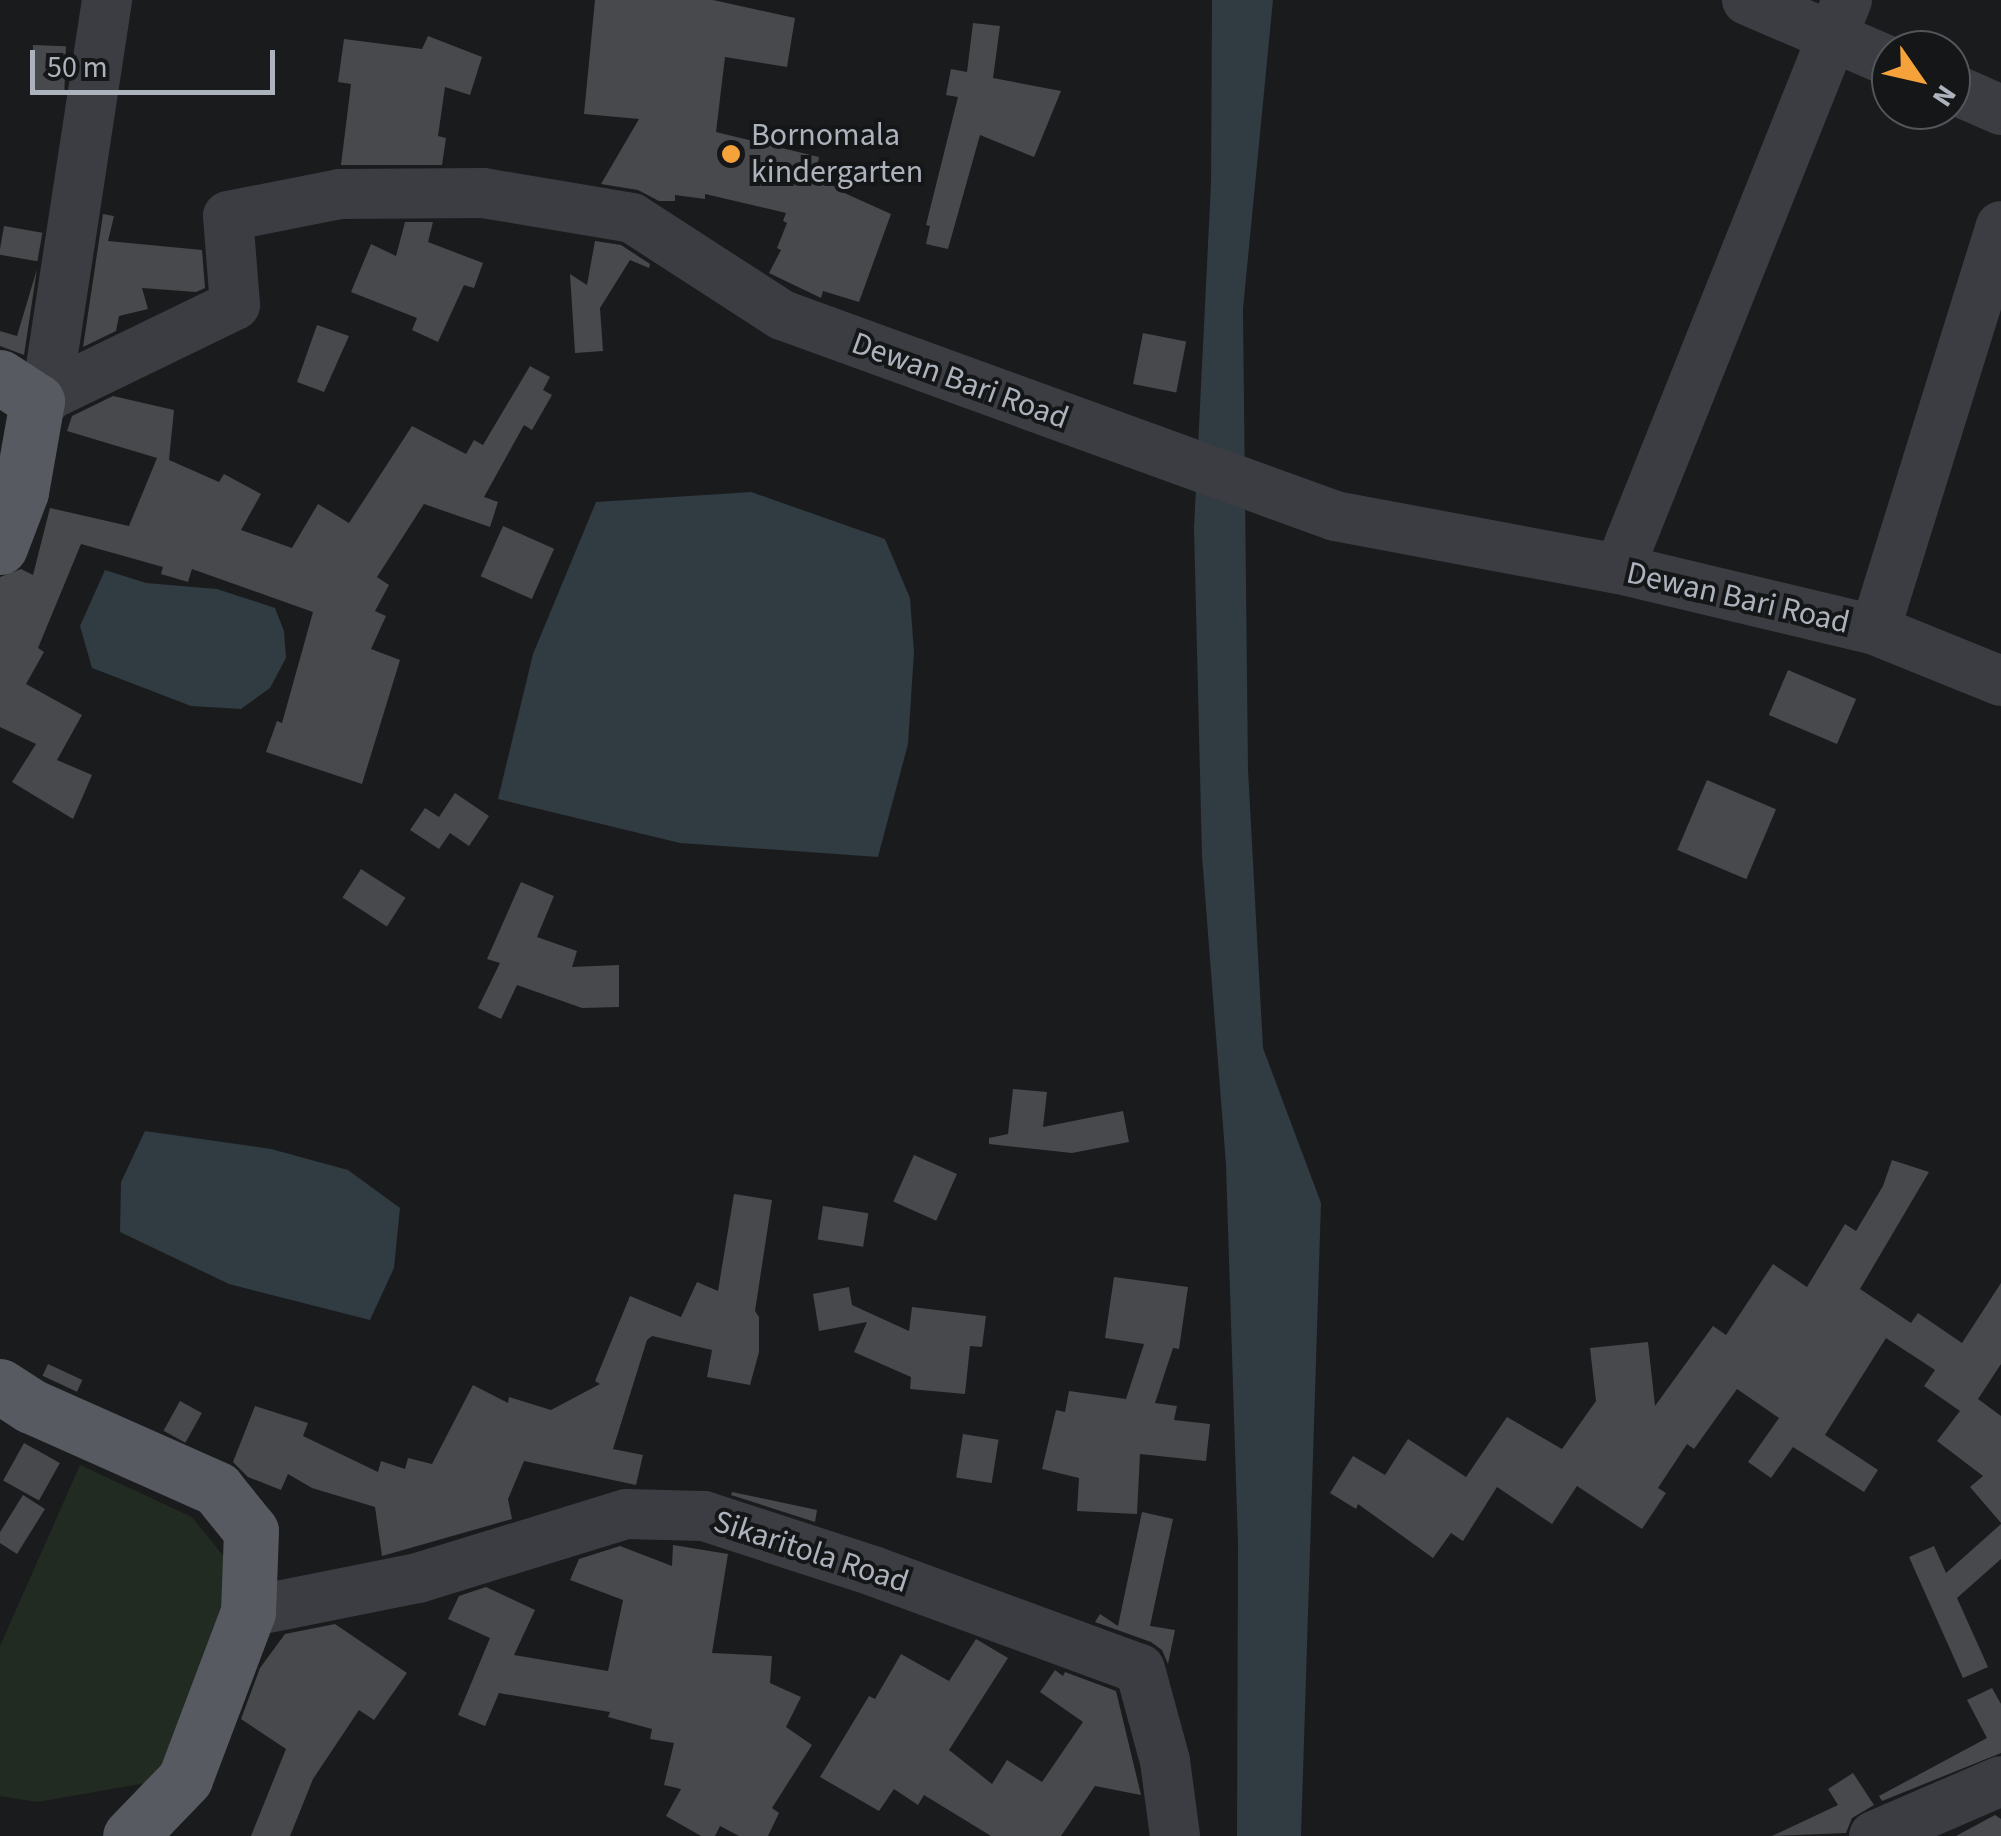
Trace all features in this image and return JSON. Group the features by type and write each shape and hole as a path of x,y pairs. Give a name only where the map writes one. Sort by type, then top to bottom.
{"main road":[{"path":"0,547 20,492 28,392"},
{"path":"0,1386 31,1406 217,1488 251,1531 248,1612 185,1779 130,1836"}],"street":[{"path":"28,392 107,0"},
{"path":"1747,0 1839,18 1871,45"},
{"path":"1619,569 1839,18"},
{"path":"1971,97 2001,110"},
{"name":"Dewan Bari Road","path":"28,392 235,305 228,216 340,194 483,192 632,218 782,315 1335,516 1619,569 1874,630 2001,681"},
{"path":"1874,630 2001,226"},
{"name":"Sikaritola Road","path":"248,1612 418,1578 626,1514 704,1516 874,1571 1140,1669 1165,1761 1176,1836"},
{"path":"1874,1836 2001,1781"}],"shaded area":[{"path":"1212,0 1273,0 1243,309 1248,769 1263,1048 1321,1203 1301,1836 1237,1836 1238,1544 1226,1165 1202,856 1194,528 1211,183"},
{"path":"751,492 885,539 910,598 914,652 908,744 878,857 680,843 498,799 533,654 596,502"},
{"path":"105,570 146,583 217,589 275,608 284,631 286,658 270,688 241,709 191,706 92,668 80,626"},
{"path":"145,1131 271,1149 348,1170 400,1208 394,1268 370,1320 229,1284 120,1232 121,1182"},
{"path":"80,1465 192,1517 225,1558 242,1615 181,1777 37,1802 0,1796 0,1646"}],"building":[{"path":"595,0 713,0 795,18 787,67 725,57 716,132 819,157 816,173 842,185 840,191 891,214 859,302 823,291 821,298 769,273 781,250 777,248 787,223 783,221 786,213 705,194 705,199 675,195 675,201 659,201 638,190 601,184 639,119 584,114"},
{"path":"973,23 1000,26 993,78 1061,91 1034,157 980,135 948,249 926,244 930,226 926,225 958,97 946,95 951,69 967,72"},
{"path":"428,36 482,57 470,95 445,87 438,136 446,138 442,165 341,165 351,84 338,82 344,39 422,49"},
{"path":"33,45 66,46 64,93 31,92"},
{"path":"103,214 114,216 108,241 202,250 205,288 196,292 142,288 148,309 119,316 116,331 83,347"},
{"path":"405,222 433,222 428,242 483,263 474,288 464,285 438,342 412,330 417,318 351,292 371,244 396,256"},
{"path":"4,226 42,233 37,261 0,255"},
{"path":"595,241 621,245 650,264 649,268 630,260 600,308 603,351 575,353 570,274 587,285"},
{"path":"37,269 24,355 0,346 0,331 17,336"},
{"path":"317,325 349,336 324,392 297,382"},
{"path":"1143,333 1186,341 1176,392 1133,384"},
{"path":"530,366 550,377 543,390 552,395 532,430 524,425 484,497 498,502 490,527 424,504 377,577 389,585 375,611 386,616 371,649 400,660 362,784 266,752 277,721 282,723 313,612 192,569 188,582 161,574 163,567 81,544 38,648 44,652 26,684 82,715 57,760 92,775 73,819 12,782 36,744 0,727 0,577 21,569 33,575 50,508 129,526 157,458 67,431 72,416 113,396 174,410 169,460 219,482 224,474 261,494 241,530 292,548 318,504 349,523 412,426 466,454 474,440 483,445"},
{"path":"503,526 554,549 532,599 481,576"},
{"path":"1788,670 1856,699 1837,744 1769,715"},
{"path":"1707,780 1776,809 1746,879 1677,850"},
{"path":"455,793 489,816 469,846 450,833 439,849 410,830 425,808 439,817"},
{"path":"361,869 405,898 387,926 342,898"},
{"path":"521,882 554,896 537,937 577,951 572,967 619,965 619,1007 582,1008 517,985 501,1019 478,1008 500,963 487,959"},
{"path":"1013,1089 1047,1092 1043,1127 1123,1111 1129,1142 1072,1153 989,1144 989,1138 1008,1134"},
{"path":"914,1155 957,1174 936,1221 893,1202"},
{"path":"1892,1160 1929,1172 1860,1289 1911,1323 1918,1313 1962,1343 2001,1283 2001,1364 1978,1399 2001,1416 2001,1523 1970,1487 1983,1476 1937,1441 1960,1411 1924,1386 1935,1370 1886,1338 1825,1435 1878,1470 1864,1492 1793,1447 1771,1478 1748,1462 1779,1418 1737,1389 1694,1449 1687,1444 1658,1488 1666,1493 1642,1529 1577,1486 1552,1524 1497,1487 1463,1541 1451,1533 1433,1558 1358,1504 1356,1509 1330,1493 1353,1456 1385,1475 1408,1439 1466,1477 1507,1417 1562,1449 1596,1401 1590,1348 1648,1342 1655,1406 1713,1326 1726,1335 1773,1264 1807,1287 1845,1224 1856,1231 1883,1186"},
{"path":"734,1194 772,1200 755,1311 759,1317 759,1352 750,1385 707,1377 712,1350 652,1336 647,1340 613,1449 643,1455 636,1485 524,1461 508,1499 512,1519 382,1556 375,1507 312,1488 288,1474 281,1490 248,1477 233,1462 255,1406 308,1423 303,1436 378,1472 381,1461 405,1469 408,1458 432,1464 473,1385 508,1403 509,1397 551,1410 600,1384 595,1381 630,1296 681,1317 697,1282 718,1291"},
{"path":"823,1206 868,1213 863,1247 818,1240"},
{"path":"1114,1277 1188,1287 1179,1349 1173,1348 1155,1403 1177,1406 1174,1420 1210,1424 1206,1461 1140,1454 1137,1514 1077,1511 1079,1478 1042,1469 1056,1410 1065,1412 1069,1391 1126,1399 1144,1344 1105,1338"},
{"path":"849,1287 852,1305 909,1331 912,1307 986,1316 982,1347 970,1346 965,1394 910,1389 911,1377 854,1352 867,1322 819,1331 813,1294"},
{"path":"48,1364 82,1380 77,1392 43,1376"},
{"path":"180,1401 202,1413 185,1443 164,1431"},
{"path":"963,1434 999,1440 992,1483 956,1477"},
{"path":"24,1443 60,1463 39,1500 3,1481"},
{"path":"732,1492 817,1510 815,1522 731,1495"},
{"path":"23,1495 45,1509 17,1554 0,1543 0,1532"},
{"path":"1142,1512 1173,1519 1150,1626 1175,1630 1168,1664 1162,1650 1151,1642 1095,1622 1100,1614 1118,1626"},
{"path":"2001,1524 2001,1559 1957,1598 1988,1667 1963,1678 1909,1557 1934,1546 1946,1573"},
{"path":"673,1545 728,1554 712,1653 772,1656 770,1683 801,1697 786,1727 812,1745 772,1808 779,1813 768,1836 739,1836 720,1826 715,1836 701,1836 666,1816 681,1789 664,1785 674,1743 650,1739 652,1729 608,1717 610,1712 499,1693 485,1726 458,1715 490,1638 448,1619 459,1596 486,1587 535,1610 514,1655 608,1671 623,1600 570,1580 579,1559 620,1546 672,1566"},
{"path":"335,1624 407,1673 374,1720 359,1710 313,1779 290,1836 251,1836 286,1749 241,1719 260,1668 285,1634"},
{"path":"976,1639 1008,1658 949,1750 992,1784 1007,1760 1042,1782 1083,1722 1040,1692 1055,1670 1063,1676 1065,1672 1116,1691 1141,1795 1095,1786 1061,1836 991,1836 924,1795 918,1805 894,1789 879,1811 820,1777 869,1696 875,1699 901,1654 949,1681"},
{"path":"1992,1688 2001,1704 2001,1753 1882,1801 1879,1796 1987,1738 1967,1700"},
{"path":"1853,1773 1874,1805 1852,1818 1846,1833 1772,1836 1838,1805 1828,1789"},
{"path":"1995,1815 2001,1819 2001,1836 1956,1836"}],"place":[{"name":"Bornomala kindergarten","path":"731,154"}]}
